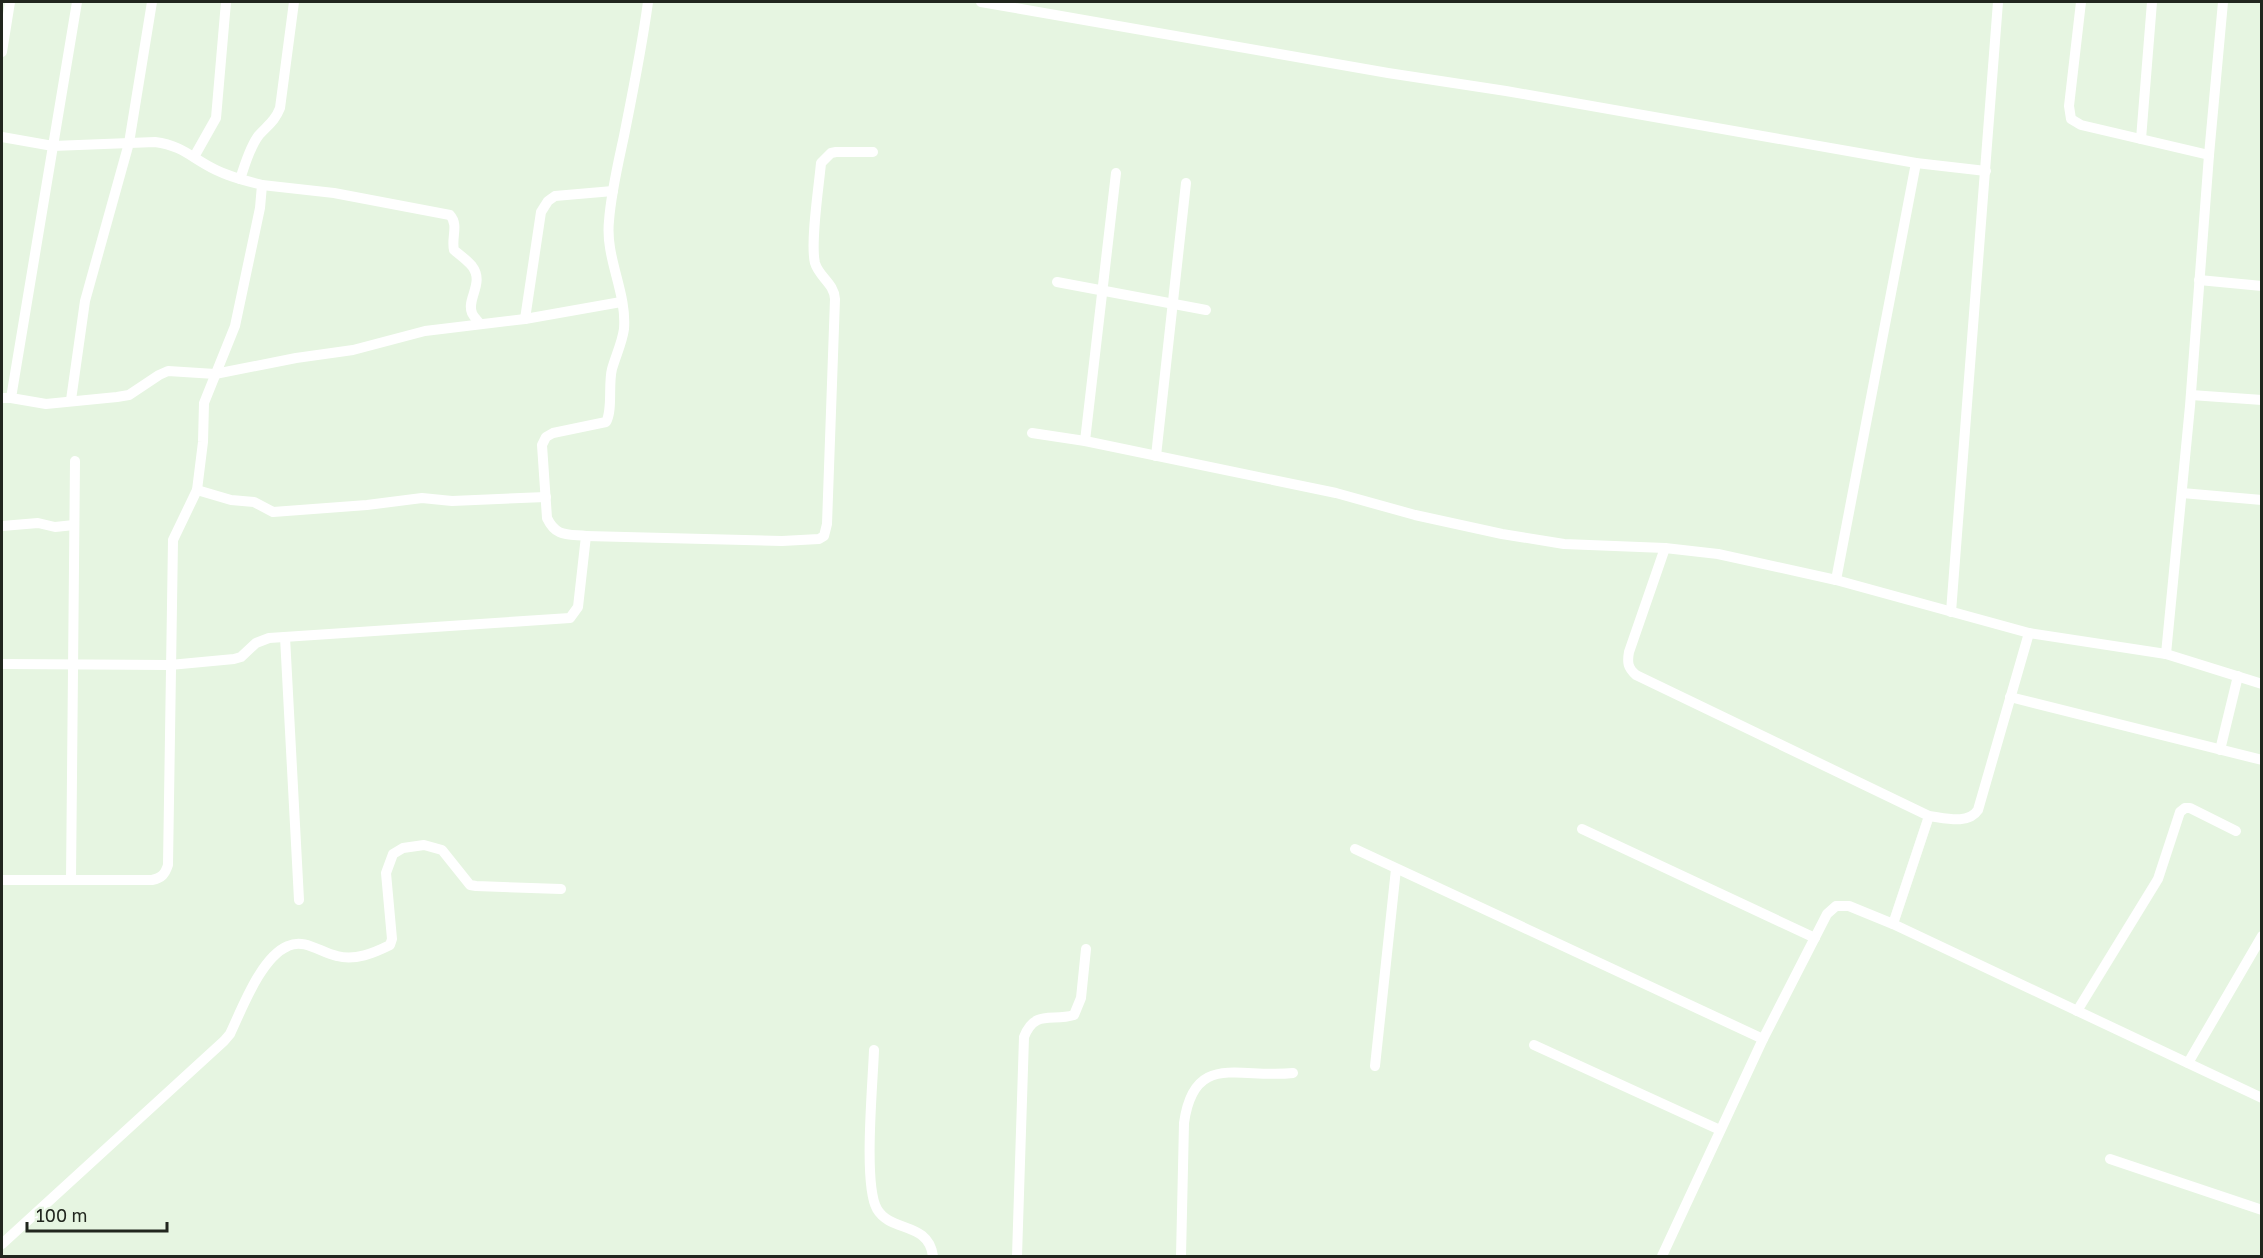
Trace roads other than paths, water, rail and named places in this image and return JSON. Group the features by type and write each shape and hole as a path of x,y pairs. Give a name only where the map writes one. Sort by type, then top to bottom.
{"street":[{"path":"2,52 10,2"},
{"path":"77,2 6,398 46,404 129,395 168,371 215,375 296,358 353,350 425,331 525,319 621,302"},
{"path":"71,400 85,300 129,143 152,2"},
{"path":"194,157 216,118 226,2"},
{"path":"240,179 255,142 276,119 280,108 294,2"},
{"path":"648,2 642,45 613,191 608,240 621,302 624,329 609,380 608,419 606,422 553,433 546,437 542,445 547,518 551,527 559,533 586,536 782,541 819,539 824,536 827,524 835,299 832,287 815,263 813,251 821,163 831,153 873,152"},
{"path":"981,2 1916,163 1986,171"},
{"path":"1951,612 1998,2"},
{"path":"2081,2 2069,106 2071,119 2081,125 2209,154"},
{"path":"2141,139 2152,2"},
{"path":"2166,654 2191,395 2223,2"},
{"path":"2,137 53,146 155,142 170,144 184,149 217,171 262,185 334,193 450,216 454,219 455,227 454,250 473,267 476,277 471,312 480,324"},
{"path":"1836,580 1916,163"},
{"path":"1084,441 1116,172"},
{"path":"1156,456 1185,183"},
{"path":"2,880 152,880 158,879 166,871 168,864 173,540 197,490 201,464 204,403 235,326 260,208 262,185"},
{"path":"525,319 541,212 548,201 555,196 613,191"},
{"path":"2199,280 2262,285"},
{"path":"1058,282 1206,310"},
{"path":"2191,395 2262,400"},
{"path":"1032,433 1084,441 1336,493 1415,515 1502,534 1564,544 1665,548 1718,554 1836,580 2029,633 2166,654 2262,684"},
{"path":"71,880 75,461"},
{"path":"197,490 231,500 254,502 273,512 367,505 422,498 452,501 546,497"},
{"path":"2181,493 2262,500"},
{"path":"2,526 38,523 56,527 74,525"},
{"path":"2,664 170,665 234,659 241,657 262,640 285,637 570,618 578,607 586,536"},
{"path":"1665,548 1629,652 1627,663 1630,670 1636,675 1929,816 1959,819 1974,816 2029,633"},
{"path":"285,637 299,900"},
{"path":"2220,750 2238,676"},
{"path":"2010,697 2220,750 2260,757"},
{"path":"2077,1011 2158,879 2180,812 2184,808 2190,808 2236,831"},
{"path":"1893,924 1929,816"},
{"path":"1582,829 1815,938"},
{"path":"2,1244 224,1041 230,1034 258,976 280,951 288,945 299,943 335,956 349,958 367,955 390,945 392,939 386,873 393,854 403,848 424,845 442,850 470,885 561,889"},
{"path":"1355,849 1763,1039"},
{"path":"1375,1066 1396,869"},
{"path":"1662,1257 1763,1039 1827,914 1832,908 1841,904 1893,924 2262,1098"},
{"path":"2188,1063 2262,936"},
{"path":"1017,1257 1024,1036 1035,1020 1074,1015 1081,998 1086,950"},
{"path":"1534,1045 1720,1130"},
{"path":"874,1050 869,1178 873,1201 877,1210 887,1220 922,1235 928,1240 933,1257"},
{"path":"1181,1257 1184,1123 1186,1105 1192,1090 1205,1077 1217,1073 1263,1075 1293,1073"},
{"path":"2109,1159 2262,1210"}]}
